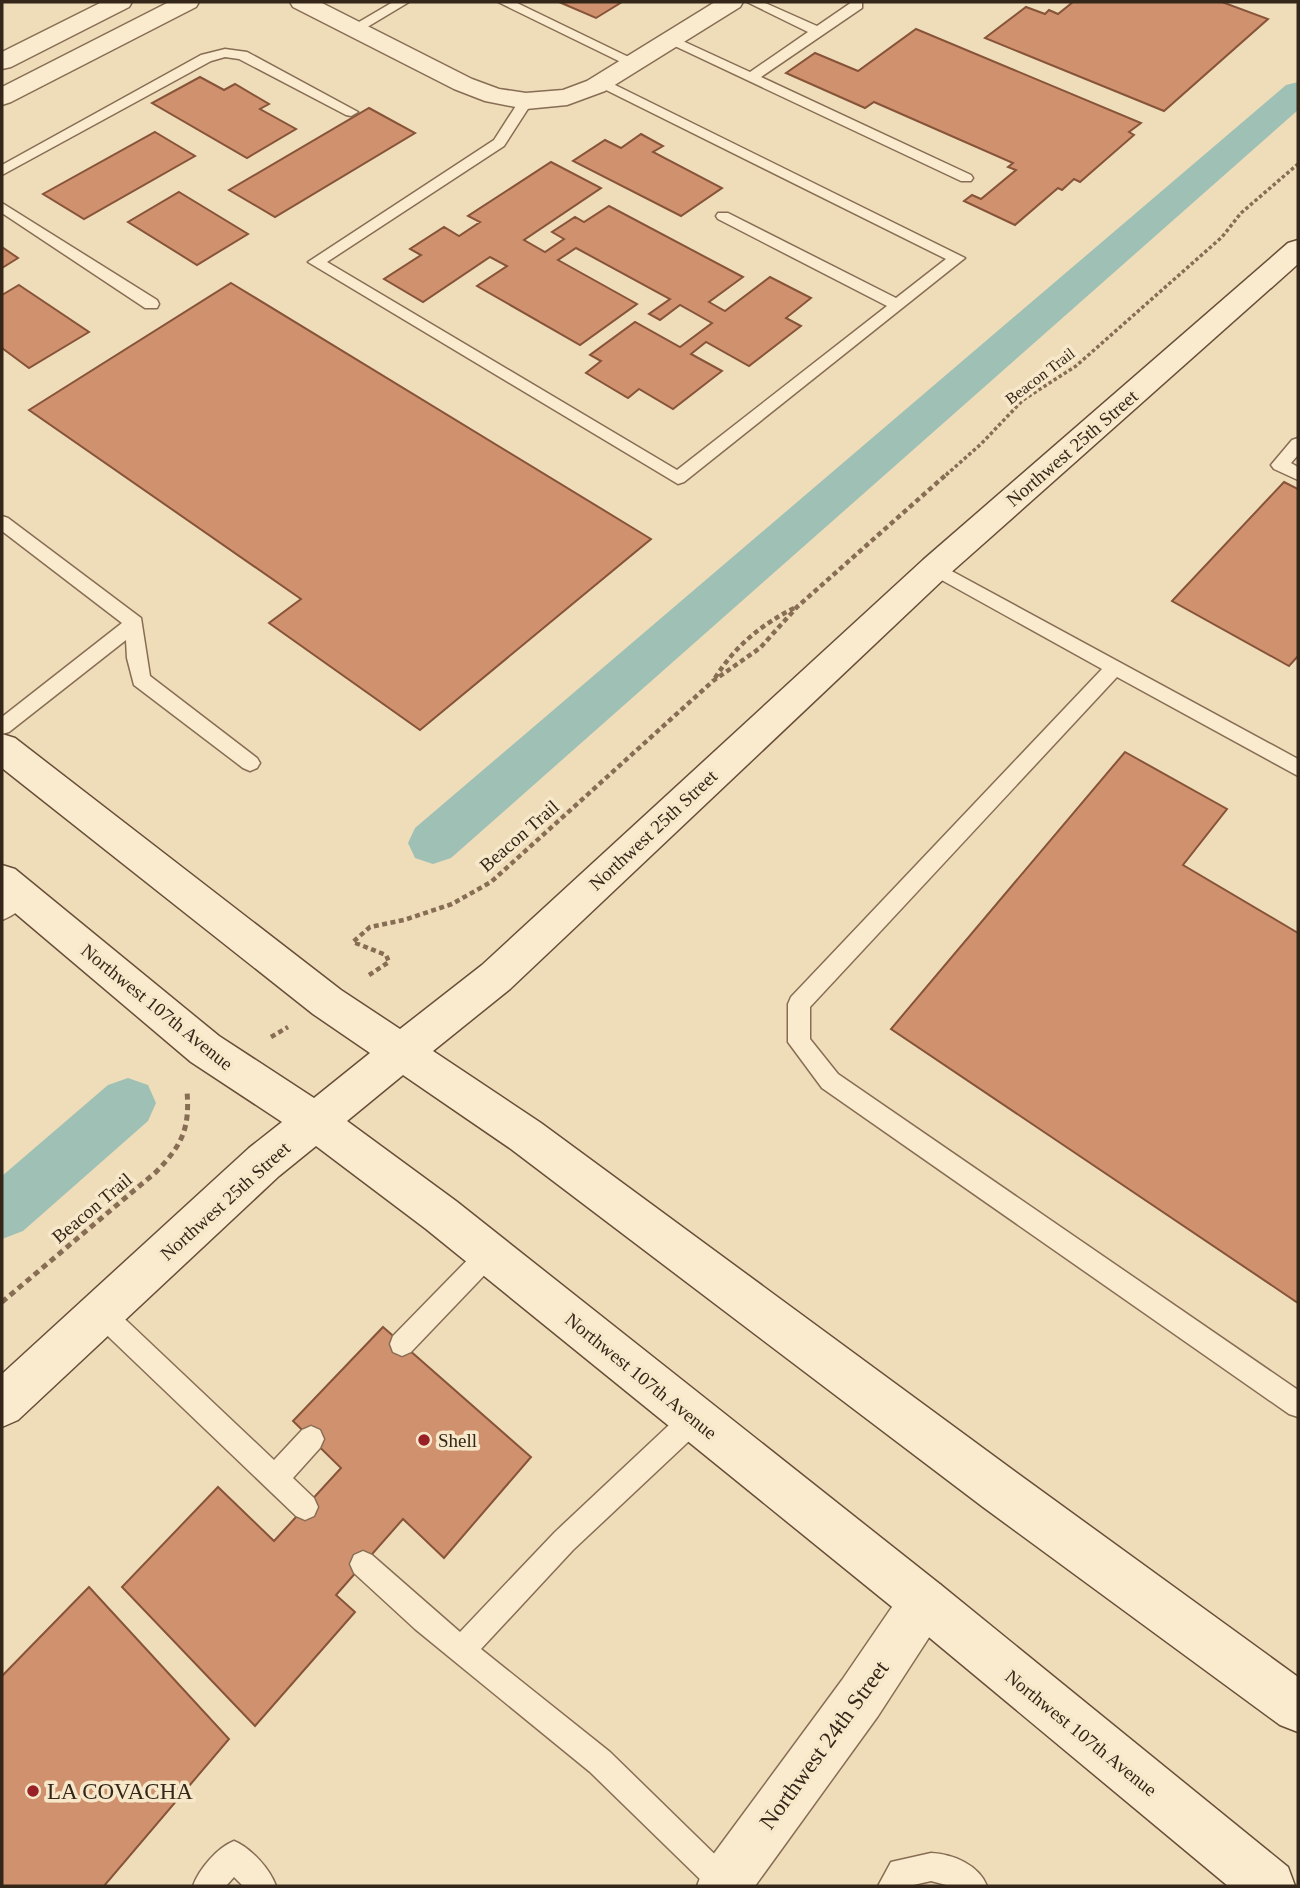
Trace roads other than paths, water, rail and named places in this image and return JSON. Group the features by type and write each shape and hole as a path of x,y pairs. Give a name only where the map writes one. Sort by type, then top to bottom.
{"main road":[{"path":"2,62 120,2"},
{"path":"2,97 187,2"},
{"path":"302,2 463,85 494,96 536,101 576,94 603,83 731,2"},
{"name":"Northwest 25th Street","path":"2,1404 264,1162 496,976 935,568 1294,258"},
{"path":"2,748 295,978 526,1136 1000,1490 1298,1707"},
{"name":"Northwest 107th Avenue","path":"8,896 205,1049 316,1122 441,1215 923,1602 1248,1879"},
{"name":"Northwest 24th Street","path":"724,1885 859,1698 923,1602"}],"lane":[{"path":"354,29 402,2"},
{"path":"505,2 634,63"},
{"path":"754,2 818,32"},
{"path":"751,78 857,5"},
{"path":"669,40 966,178"},
{"path":"2,171 206,58 225,53 242,55 351,112"},
{"path":"536,101 499,143 316,262 678,478 957,258 603,83"},
{"path":"2,207 151,304"},
{"path":"723,216 898,305"},
{"path":"1298,444 1279,465 1298,474"},
{"path":"2,523 135,623"},
{"path":"935,568 1298,768"},
{"path":"2,727 135,623"},
{"path":"135,623 136,658 141,680 250,763"},
{"path":"1115,667 799,1004 799,1042 830,1081 1298,1405"},
{"path":"402,1344 489,1254"},
{"path":"101,1313 305,1507"},
{"path":"462,1650 564,1541 694,1419"},
{"path":"275,1478 311,1439"},
{"path":"363,1563 424,1620 600,1762 724,1885"},
{"path":"207,1886 234,1855 262,1886"},
{"path":"892,1886 901,1872 931,1865 962,1876 974,1886"}],"waterway":[{"path":"433,843 1298,92"},
{"path":"2,1212 128,1103"}],"place":[{"name":"Shell","path":"424,1440"},
{"name":"LA COVACHA","path":"33,1791"}]}
